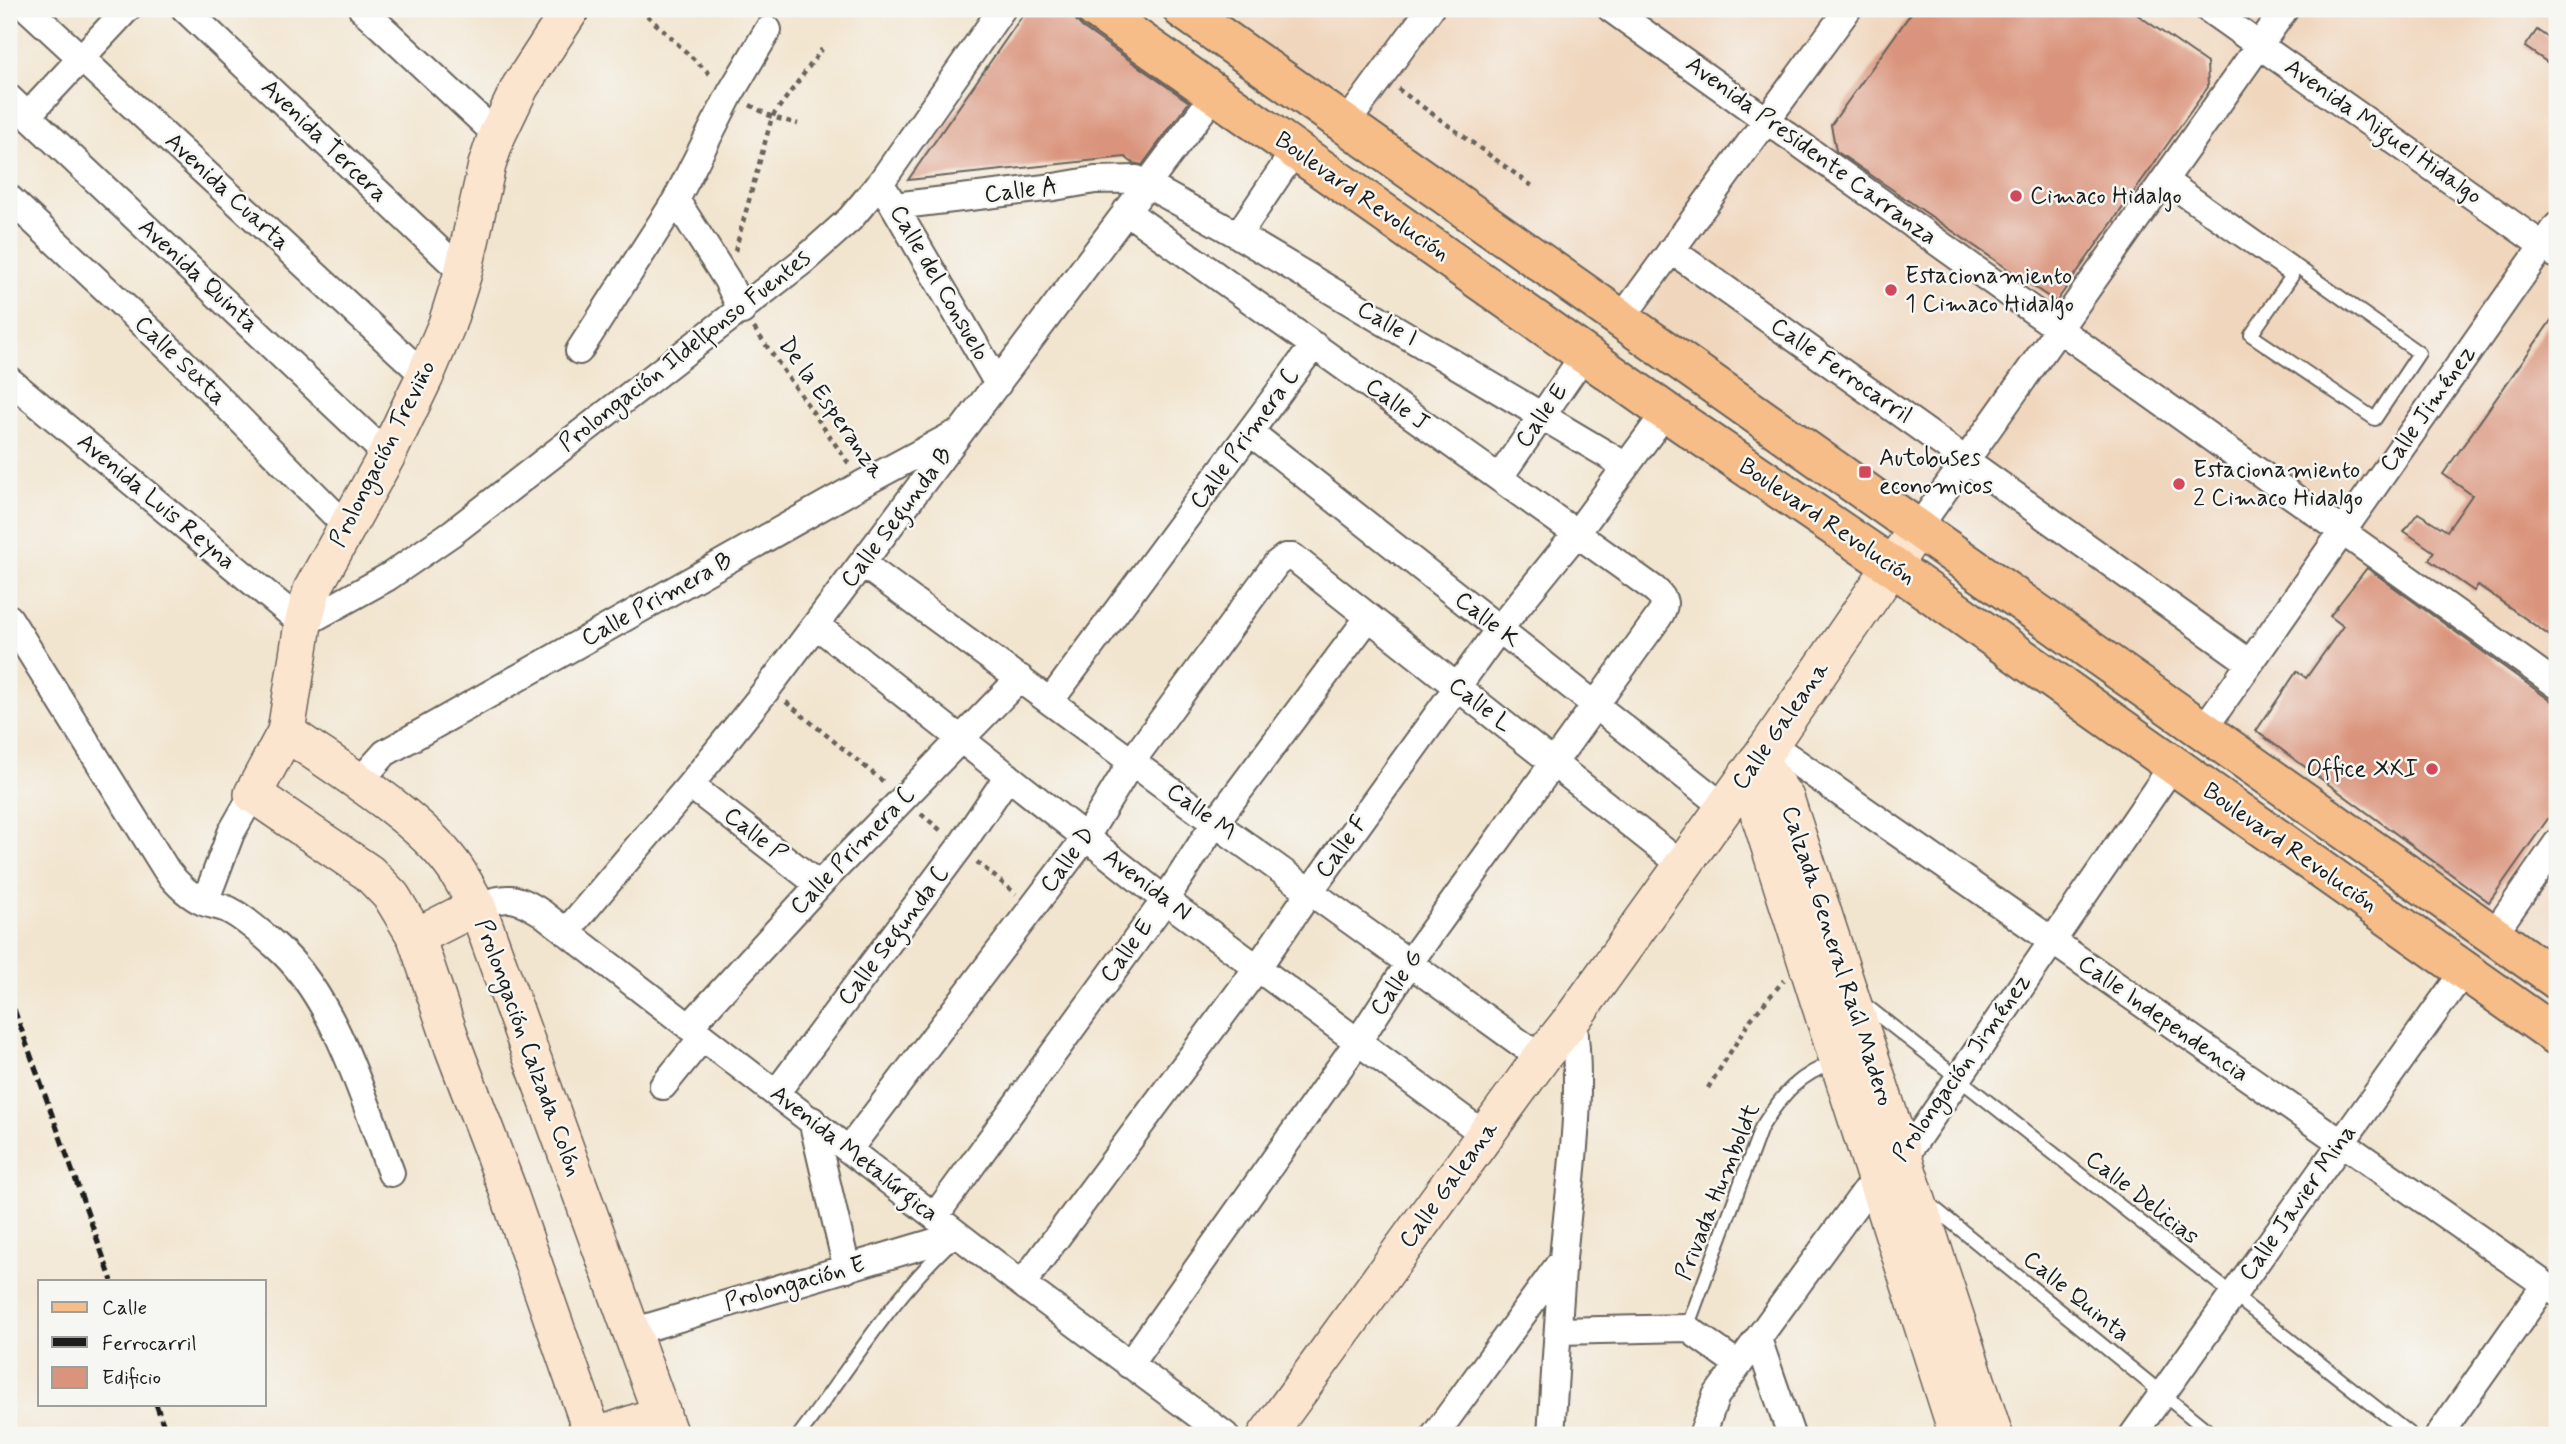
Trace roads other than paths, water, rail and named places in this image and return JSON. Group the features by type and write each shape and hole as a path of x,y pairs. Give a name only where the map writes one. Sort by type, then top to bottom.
{"main road":[{"name":"Boulevard Revolución","path":"1095,9 1584,355 1892,566 2557,1037"},
{"path":"1182,9 2557,980"}],"street":[{"name":"Avenida Cuarta","path":"28,9 425,376"},
{"path":"28,115 127,9"},
{"name":"Avenida Tercera","path":"186,9 463,273"},
{"path":"362,9 497,135"},
{"name":"Prolongación Treviño","path":"205,902 231,833 286,733 303,624 312,590 387,455 447,324 463,273 487,165 497,135 520,87 570,9"},
{"name":"Prolongación Ildelfonso Fuentes","path":"303,624 388,577 452,533 742,311 803,261 850,219 881,182 1002,9"},
{"path":"1346,124 1430,9"},
{"name":"Avenida Presidente Carranza","path":"1611,9 2557,685"},
{"path":"1621,319 1848,9"},
{"name":"Avenida Miguel Hidalgo","path":"2208,9 2553,243"},
{"name":"Calle Galeana","path":"1267,1435 1541,1058 1573,1018 1758,760 1918,528 2286,9"},
{"path":"579,351 676,200 730,94 768,30"},
{"name":"Calle Segunda B","path":"566,932 690,785 816,625 1215,93"},
{"name":"Avenida Quinta","path":"9,98 387,455"},
{"path":"1238,235 1295,150"},
{"name":"Calle A","path":"894,206 1094,180 1137,179 1146,186"},
{"name":"Calle del Consuelo","path":"881,182 998,384"},
{"name":"Calle I","path":"1146,186 1238,235 1626,466"},
{"name":"Calle Sexta","path":"9,198 173,352 348,528"},
{"path":"676,200 727,280 742,311"},
{"name":"Calle J","path":"1126,211 1499,478 1662,596 1665,601"},
{"name":"Calle Jiménez","path":"2203,730 2342,531 2553,243"},
{"name":"Calle Ferrocarril","path":"1671,250 2250,663"},
{"name":"Calle Primera C","path":"1051,700 1314,345"},
{"name":"Calle E","path":"1499,478 1584,355"},
{"name":"Avenida Luis Reyna","path":"9,380 303,624"},
{"name":"Calle F","path":"1021,1284 1258,967 1499,629 1576,534 1666,412"},
{"name":"Calle Primera B","path":"358,783 386,753 862,484 942,443 964,428"},
{"name":"Calle K","path":"1250,432 1724,807"},
{"name":"Calle L","path":"1276,564 1286,557 1293,557 1682,865"},
{"name":"Calle M","path":"863,564 1541,1058"},
{"name":"Calle D","path":"849,1149 1086,837 1132,761 1276,564"},
{"name":"Calle G","path":"1129,1365 1357,1043 1410,962 1596,706 1664,609 1665,601"},
{"path":"9,618 178,886 205,902 230,910 277,947 306,978 323,1002 391,1173"},
{"name":"Calle E","path":"935,1216 1165,900 1215,823 1368,618"},
{"name":"Avenida N","path":"816,625 1165,900 1485,1135"},
{"name":"Calle Primera C","path":"663,1086 695,1032 819,885 1020,678"},
{"name":"Prolongación Calzada Colón","path":"286,733 358,783 431,840 453,865 477,906 666,1425"},
{"name":"Calle Independencia","path":"1758,760 2052,941 2551,1289"},
{"name":"Calzada General Raúl Madero","path":"1758,760 1805,961 1838,1061 1897,1176"},
{"name":"Calzada General Raúl Madero","path":"1758,760 1784,798 1848,991 1897,1176"},
{"name":"Prolongación Jiménez","path":"1702,1435 1716,1396 1758,1339 1897,1176 1957,1080 2173,765"},
{"name":"Calle Segunda C","path":"776,1093 960,848 1008,776"},
{"name":"Calle P","path":"690,785 819,885"},
{"path":"253,794 369,873 392,897 416,937 593,1435"},
{"path":"2493,935 2549,871 2557,843"},
{"name":"Avenida Metalúrgica","path":"477,906 502,898 522,900 812,1120 1021,1284 1225,1435"},
{"path":"416,937 477,906"},
{"name":"Calle Javier Mina","path":"2133,1435 2464,971"},
{"path":"1551,1435 1563,1259 1576,1135 1578,1064 1573,1018"},
{"path":"812,1120 847,1269"},
{"path":"1897,1176 1958,1435"},
{"path":"1897,1176 1994,1435"},
{"name":"Prolongación E","path":"632,1332 958,1235"},
{"path":"1435,1435 1563,1259"},
{"path":"2439,1435 2551,1289"},
{"path":"1558,1331 1687,1328 1739,1365"},
{"path":"1758,1339 1791,1435"},
{"path":"601,1435 666,1425"}],"lane":[{"path":"2164,180 2419,353 2375,419 2251,335 2292,276 2164,180"},
{"name":"Calle Delicias","path":"1848,991 1957,1080 2410,1435"},
{"name":"Privada Humboldt","path":"1687,1328 1761,1128 1777,1101 1795,1082 1815,1069 1838,1061"},
{"name":"Calle Quinta","path":"1897,1176 2213,1435"},
{"path":"799,1435 879,1323 920,1271 958,1235"}],"railway":[{"path":"9,995 112,1280"},
{"path":"157,1406 167,1435"}],"place":[{"name":"Cimaco Hidalgo","path":"2016,196"},
{"name":"Estacionamiento 1 Cimaco Hidalgo","path":"1891,290"},
{"name":"Autobuses economicos","path":"1865,472"},
{"name":"Estacionamiento 2 Cimaco Hidalgo","path":"2179,484"},
{"name":"Office XXI","path":"2432,769"}]}
